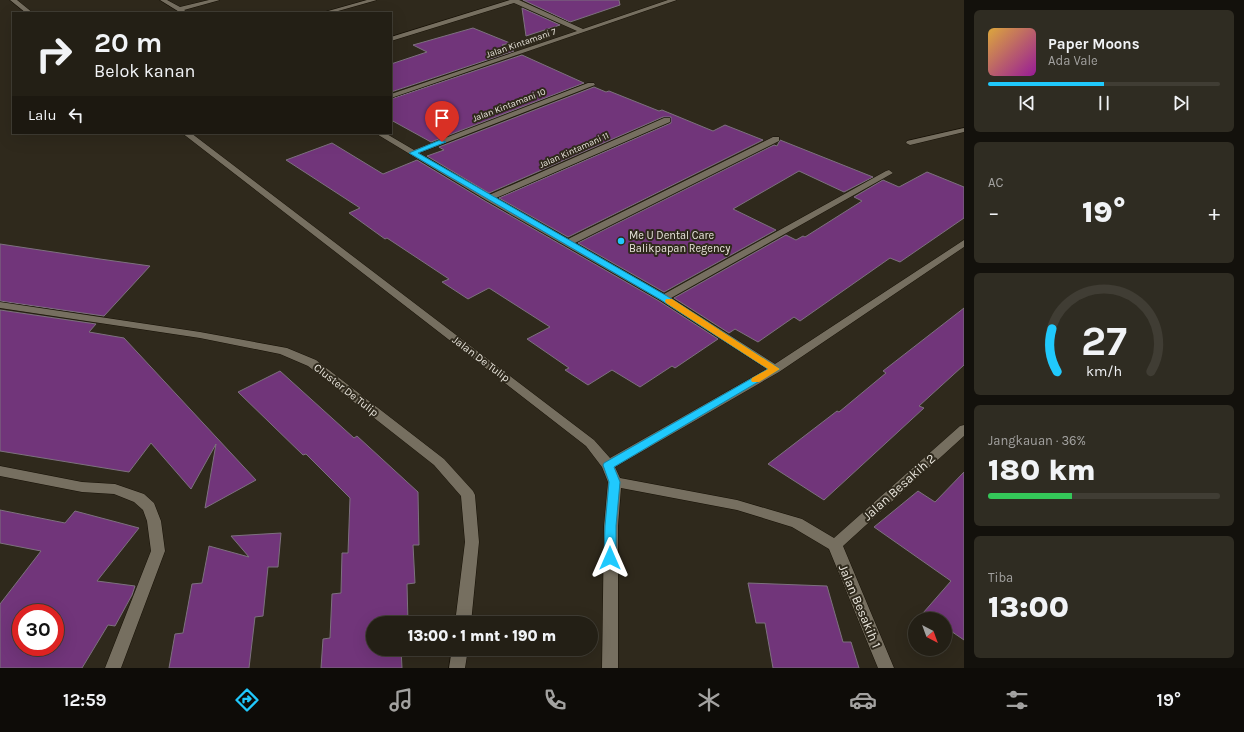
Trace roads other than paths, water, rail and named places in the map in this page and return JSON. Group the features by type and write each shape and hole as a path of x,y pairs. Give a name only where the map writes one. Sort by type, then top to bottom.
{"street":[{"path":"13,0 29,12"},
{"path":"163,0 184,12"},
{"path":"179,9 217,0"},
{"path":"328,12 374,0"},
{"path":"392,39 514,0"},
{"name":"Jalan Kintamani 7","path":"514,0 583,31"},
{"path":"583,31 674,0"},
{"name":"Jalan Kintamani 7","path":"392,96 583,31"},
{"name":"Jalan Kintamani 10","path":"413,153 591,85"},
{"name":"Jalan Kintamani 11","path":"489,198 667,120"},
{"path":"910,143 964,130"},
{"name":"Jalan De Tulip","path":"187,134 590,443 608,465 615,482 611,526 610,668"},
{"path":"381,134 664,298 775,369"},
{"path":"568,243 776,139"},
{"path":"664,298 889,173"},
{"path":"608,465 775,369 964,243"},
{"name":"Cluster De Tulip","path":"0,305 208,336 283,351 312,363 439,462 468,495 472,542 464,616"},
{"name":"Jalan Besakih 2","path":"835,545 964,429"},
{"path":"0,470 82,487 116,489 139,498 149,507 154,521 158,551 113,668"},
{"path":"615,482 662,490 752,510 798,523 835,545"},
{"name":"Jalan Besakih 1","path":"835,545 886,668"},
{"path":"457,668 459,656"}],"place":[{"name":"Me U Dental Care Balikpapan Regency","path":"621,241"}]}
